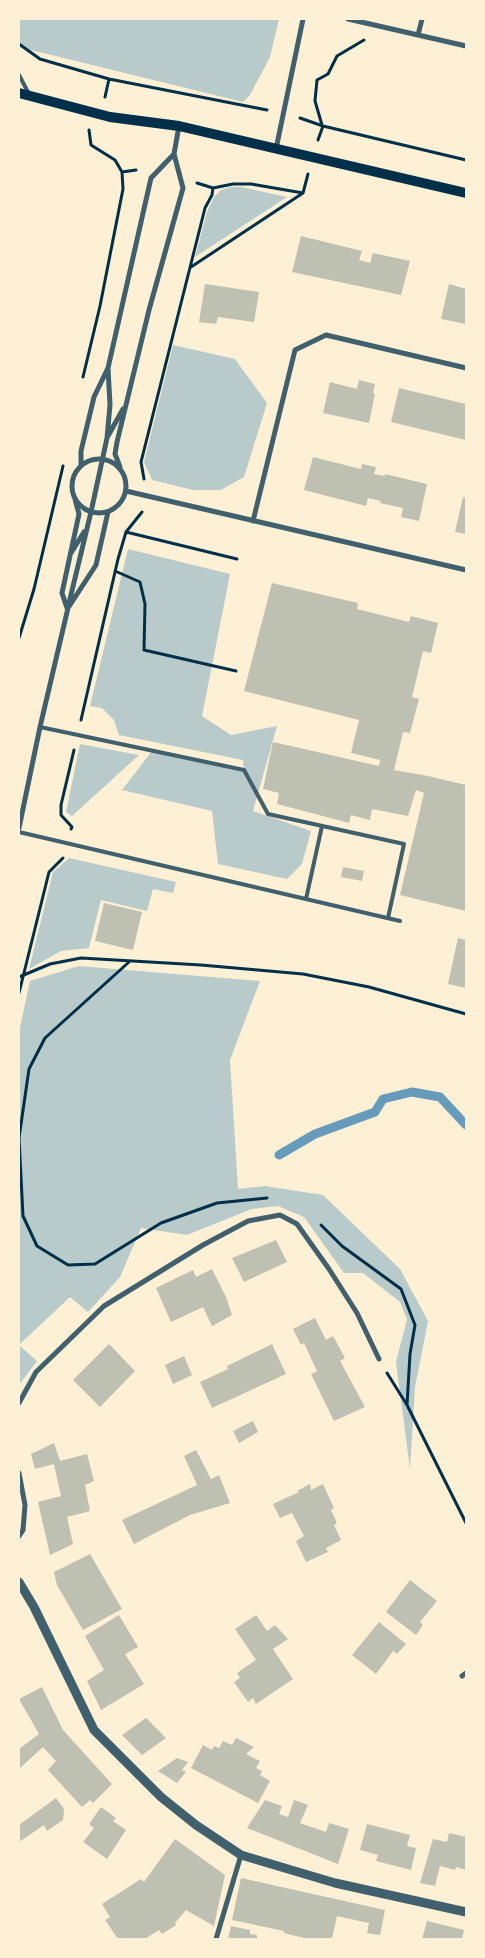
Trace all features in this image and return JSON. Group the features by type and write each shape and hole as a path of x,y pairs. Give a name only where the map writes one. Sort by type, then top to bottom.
{"main road":[{"path":"19,93 95,113 179,126 466,193"}],"street":[{"path":"276,149 303,19"},
{"path":"348,19 466,46"},
{"path":"418,35 422,19"},
{"path":"75,499 91,512 108,512 122,501 126,490 124,476 115,454 149,310 183,188 174,154 179,126"},
{"path":"81,465 83,442 94,397 108,368 151,178 174,154"},
{"path":"253,521 295,350 326,335 466,368"},
{"path":"19,830 40,727 103,459 110,405 108,368"},
{"path":"107,438 127,402"},
{"path":"68,608 62,593 79,514 72,491 72,481 75,472 88,460 103,459 120,467"},
{"path":"126,490 466,570"},
{"path":"68,608 96,565 108,512"},
{"path":"68,558 88,527"},
{"path":"19,1403 36,1372 104,1306 203,1245 248,1221 280,1214 297,1224 329,1269 357,1313 378,1359"},
{"path":"19,1473 25,1505 23,1530 19,1536"},
{"path":"19,1582 34,1607 94,1730 161,1798 196,1825 242,1855 335,1882 466,1912"},
{"path":"216,1939 242,1855"}],"lane":[{"path":"19,75 30,96"},
{"path":"40,727 244,770 268,814 404,844 388,918"},
{"path":"306,899 322,826"},
{"path":"19,830 70,844 400,921"}],"path":[{"path":"19,44 40,59 110,79 284,113 323,126 315,101 317,80 328,74 337,56 385,28"},
{"path":"82,382 100,306 123,189 122,172 115,160 91,145 89,136 95,113 110,79"},
{"path":"19,993 21,976 49,872 68,853 72,826 62,814 61,805 115,571 126,532 142,511 145,495 141,462 205,208 213,188 233,184 251,184 303,193 190,268"},
{"path":"19,638 34,589 65,458"},
{"path":"126,532 238,559"},
{"path":"115,571 140,582 145,604 144,650 236,671"},
{"path":"21,976 50,964 80,958 200,965 303,974 370,987 466,1014"},
{"path":"129,962 44,1038 29,1069 20,1138 22,1197 23,1216 37,1246 68,1265 95,1264 160,1223 217,1203 276,1197"},
{"path":"317,1222 342,1246 401,1289 415,1325 410,1354 407,1405"},
{"path":"378,1359 407,1405 466,1523"}],"shaded area":[{"path":"19,19 279,19 270,57 250,95 243,102 19,47"},
{"path":"241,187 287,197 195,257 207,212 214,197 221,190"},
{"path":"173,345 235,359 267,403 244,477 221,490 193,490 152,480 144,462"},
{"path":"128,549 230,574 202,716 231,735 277,726 253,811 311,831 302,864 287,879 218,864 212,811 122,790 152,751 244,770 243,760 119,735 114,720 102,708 90,706"},
{"path":"80,744 139,755 72,816 66,812"},
{"path":"69,858 176,882 173,893 153,889 147,911 101,900 89,948 61,951 29,969 53,872"},
{"path":"79,966 260,981 230,1060 238,1189 265,1186 323,1195 400,1269 428,1321 415,1387 410,1469 396,1362 407,1319 400,1302 363,1273 344,1273 304,1217 278,1206 252,1209 187,1235 141,1228 120,1277 88,1312 70,1297 19,1345 19,1032 30,981"},
{"path":"19,1345 37,1361 19,1385"}],"building":[{"path":"301,236 362,251 359,260 370,263 373,253 410,261 401,295 292,272"},
{"path":"205,284 259,292 254,322 218,317 216,324 199,322"},
{"path":"449,284 466,289 466,324 441,319"},
{"path":"359,380 375,384 373,393 375,394 369,423 323,413 330,382 357,389"},
{"path":"399,388 466,404 466,440 391,422"},
{"path":"313,457 361,469 362,464 376,467 374,474 385,476 385,474 427,484 419,521 401,517 403,508 380,503 381,501 368,498 366,506 304,490"},
{"path":"463,497 466,498 466,534 455,532"},
{"path":"272,583 358,603 357,609 409,622 411,616 438,623 431,653 423,651 412,697 419,699 410,733 403,732 394,770 466,785 466,911 400,895 424,793 416,790 408,816 372,809 370,820 351,815 349,823 277,804 279,793 263,789 273,742 379,766 380,760 351,753 359,720 244,691"},
{"path":"343,867 364,871 362,881 341,877"},
{"path":"104,903 142,912 133,950 95,941"},
{"path":"458,938 466,940 466,988 448,984"},
{"path":"276,1240 287,1262 244,1282 232,1258"},
{"path":"212,1269 226,1297 232,1315 212,1326 203,1307 171,1322 156,1288 193,1270 196,1277"},
{"path":"315,1318 326,1340 333,1336 345,1358 340,1361 365,1407 334,1421 311,1374 317,1371 304,1343 301,1345 293,1329"},
{"path":"109,1344 135,1371 100,1407 73,1380"},
{"path":"272,1344 286,1374 212,1408 200,1382 228,1369 227,1366"},
{"path":"184,1356 192,1375 173,1384 165,1365"},
{"path":"253,1421 258,1432 239,1443 233,1431"},
{"path":"54,1443 60,1461 87,1454 94,1481 85,1485 90,1511 67,1517 73,1544 50,1555 38,1502 61,1496 54,1464 35,1469 31,1454"},
{"path":"196,1450 211,1479 219,1475 230,1503 190,1515 134,1544 122,1520 197,1485 184,1456"},
{"path":"310,1484 311,1490 323,1484 334,1508 331,1510 337,1523 334,1525 341,1540 326,1548 328,1552 306,1562 296,1541 304,1536 292,1513 280,1518 273,1504 299,1492 297,1491"},
{"path":"90,1554 122,1609 83,1630 57,1585 54,1572"},
{"path":"410,1580 437,1601 420,1622 423,1625 416,1635 386,1612"},
{"path":"119,1615 138,1647 125,1654 144,1684 101,1710 87,1681 104,1670 85,1636"},
{"path":"256,1615 267,1631 275,1625 288,1639 273,1649 293,1679 256,1704 253,1698 248,1702 234,1682 240,1678 237,1673 256,1660 235,1629"},
{"path":"379,1622 406,1644 397,1654 393,1651 376,1674 352,1655"},
{"path":"42,1687 63,1730 112,1784 93,1803 90,1800 82,1807 48,1770 56,1761 43,1747 19,1769 19,1749 39,1734 19,1699"},
{"path":"146,1718 166,1738 142,1755 122,1735"},
{"path":"236,1738 254,1747 246,1754 260,1761 256,1768 262,1771 260,1775 270,1781 258,1803 191,1768 203,1745 212,1750 214,1746 219,1748 223,1741 232,1745"},
{"path":"177,1758 188,1762 182,1770 186,1772 177,1783 158,1771"},
{"path":"56,1798 64,1809 63,1820 47,1831 44,1825 19,1842 19,1825"},
{"path":"265,1800 282,1806 279,1814 288,1817 294,1800 308,1805 300,1823 326,1832 329,1823 349,1829 338,1864 247,1828"},
{"path":"101,1807 116,1818 113,1821 126,1830 107,1859 83,1842 94,1828 89,1824"},
{"path":"367,1824 410,1835 407,1846 416,1848 411,1870 376,1861 378,1855 360,1850"},
{"path":"449,1833 466,1837 466,1870 456,1867 455,1870 440,1866 435,1886 420,1883 433,1839 447,1842"},
{"path":"175,1839 225,1875 214,1926 186,1910 175,1923 176,1925 162,1934 159,1930 145,1939 118,1939 105,1920 110,1917 102,1904 141,1879 144,1882"},
{"path":"241,1878 385,1910 380,1935 367,1933 369,1923 337,1916 332,1939 308,1939 284,1933 284,1931 232,1920"},
{"path":"427,1921 464,1930 462,1939 422,1939"},
{"path":"231,1926 250,1930 250,1934 257,1935 257,1939 228,1939"}],"waterway":[{"path":"279,1155 315,1134 375,1112 383,1099 412,1092 440,1097 466,1125"}]}
